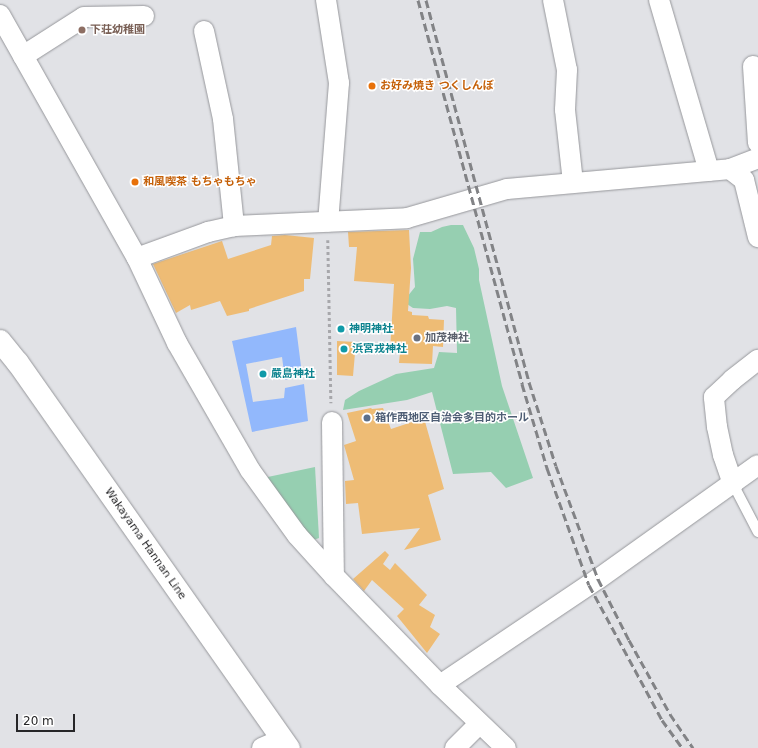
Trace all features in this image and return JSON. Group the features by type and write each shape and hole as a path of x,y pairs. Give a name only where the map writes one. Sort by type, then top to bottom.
{"main road":[{"name":"Wakayama Hannan Line","path":"0,341 18,363 286,743"}],"street":[{"path":"326,0 339,83 328,222"},
{"path":"553,0 567,70 566,110 573,183"},
{"path":"659,0 708,170"},
{"path":"24,56 84,8 144,16"},
{"path":"0,15 138,258 177,343 250,470 297,535 334,576 440,686 506,748"},
{"path":"204,31 224,119 234,226"},
{"path":"753,66 758,143"},
{"path":"138,258 208,232 234,226 408,218 507,189 730,169 758,158"},
{"path":"730,169 744,180 758,237"},
{"path":"733,484 723,455 717,427 714,397 732,380 758,360"},
{"path":"332,422 334,576"},
{"path":"440,686 598,579 758,465"},
{"path":"455,748 479,724"},
{"path":"262,748 286,743"}],"lane":[{"path":"733,484 758,532"}],"path":[{"path":"328,222 332,422"}],"green space":[{"path":"451,225 463,225 474,248 479,269 479,280 502,386 533,478 506,488 491,472 453,474 432,392 407,400 343,410 345,400 359,391 396,374 434,368 439,352 457,353 456,308 447,306 430,309 413,308 407,304 407,297 415,287 413,259 420,232 431,232"},
{"path":"315,467 319,538 311,541 263,478"}],"water":[{"path":"296,327 302,374 285,380 282,357 246,364 253,402 284,398 285,388 304,384 308,421 252,432 232,341"}],"building":[{"path":"409,230 411,268 408,311 412,312 412,315 428,316 429,319 444,320 443,347 433,346 432,364 399,363 400,352 390,351 394,284 354,281 357,247 349,247 348,232"},
{"path":"285,235 314,238 310,279 304,279 304,291 249,309 249,311 227,316 220,301 191,310 190,305 176,313 153,264 222,241 228,259 271,245 272,236"},
{"path":"337,341 356,342 353,376 337,375"},
{"path":"371,408 383,408 391,429 424,418 444,489 428,495 441,540 404,550 420,528 362,534 358,503 346,504 345,481 354,480 344,445 356,441 347,413"},
{"path":"385,551 389,555 383,564 390,570 395,563 427,595 419,605 435,615 430,627 440,634 427,653 397,616 404,609 372,580 364,591 353,579"}],"railway":[{"path":"418,0 522,384 547,468 589,585 662,720 682,748"},
{"path":"426,0 529,382 556,466 598,579 629,640 670,714 693,748"}],"place":[{"name":"下荘幼稚園","path":"82,30"},
{"name":"お好み焼き つくしんぼ","path":"372,86"},
{"name":"和風喫茶 もちゃもちゃ","path":"135,182"},
{"name":"神明神社","path":"341,329"},
{"name":"加茂神社","path":"417,338"},
{"name":"浜宮戎神社","path":"344,349"},
{"name":"嚴島神社","path":"263,374"},
{"name":"箱作西地区自治会多目的ホール","path":"367,418"}]}
